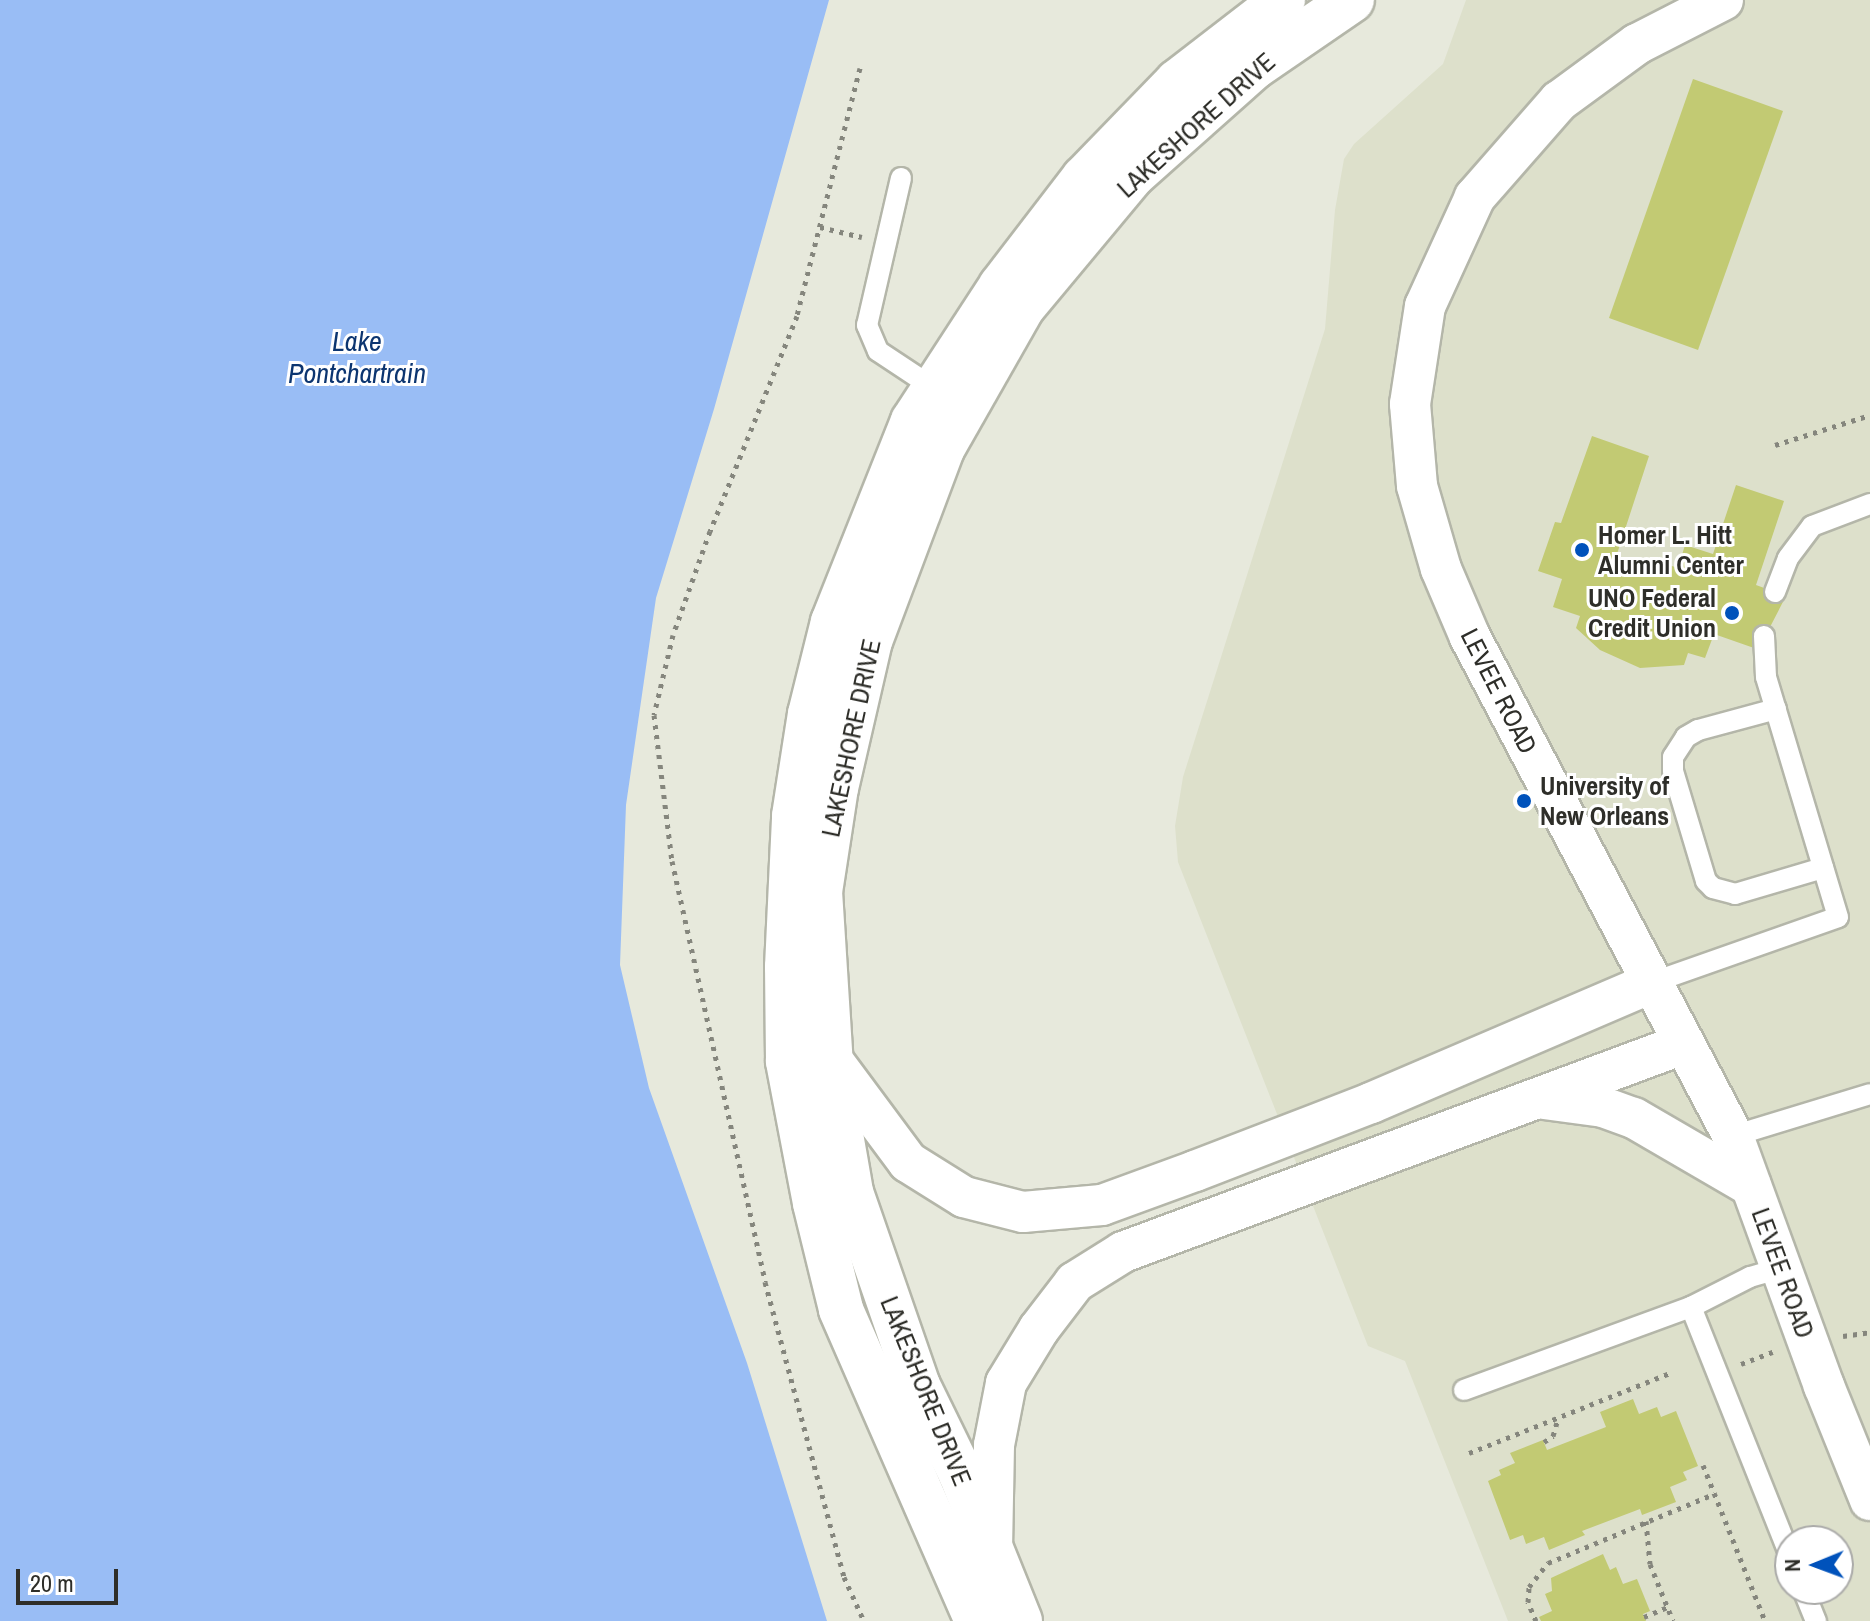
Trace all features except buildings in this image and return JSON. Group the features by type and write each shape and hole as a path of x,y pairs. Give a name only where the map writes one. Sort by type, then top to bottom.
{"street":[{"name":"LAKESHORE DRIVE","path":"977,1621 841,1309 815,1203 788,1061 787,967 794,816 810,714 833,622 913,421 1001,286 1084,178 1177,82 1283,0"},
{"name":"LAKESHORE DRIVE","path":"1020,1621 961,1474 918,1386 851,1192 830,1057 820,892 836,788 870,641 942,449 1022,308 1133,175 1253,68 1352,0"},
{"name":"LEVEE ROAD","path":"1723,0 1637,44 1559,101 1475,197 1425,306 1410,404 1417,486 1441,569 1470,637 1733,1136 1870,1500"},
{"path":"830,1057 908,1162 964,1197 1023,1212 1070,1208 1102,1205 1371,1103 1651,983"},
{"path":"992,1553 994,1445 1006,1383 1039,1329 1075,1282 1123,1252 1683,1044"},
{"path":"1536,1099 1603,1107 1634,1118 1751,1186"}],"lane":[{"path":"901,178 867,325 878,351 934,388"},
{"path":"1775,592 1792,550 1812,526 1870,504"},
{"path":"1651,983 1838,917 1766,677 1764,636"},
{"path":"1776,709 1698,730 1686,737 1673,757 1673,771 1706,881 1713,888 1735,894 1823,868"},
{"path":"1733,1136 1870,1094"},
{"path":"1464,1390 1691,1307 1750,1277 1781,1268"},
{"path":"1691,1307 1778,1525"}],"path":[{"path":"820,227 886,243"},
{"path":"1775,445 1870,415"},
{"path":"1717,1372 1779,1350"},
{"path":"1469,1453 1670,1373"},
{"path":"1544,1442 1553,1436 1558,1417"},
{"path":"1703,1465 1765,1621"},
{"path":"1536,1621 1528,1594 1535,1575 1548,1563 1714,1494"},
{"path":"1646,1521 1647,1552 1673,1621"},
{"path":"1644,1617 1667,1607"}],"shaded area":[{"name":"University of New Orleans","path":"1466,0 1870,0 1870,1621 1508,1621 1405,1361 1368,1346 1178,862 1175,826 1183,777 1325,329 1335,210 1344,159 1354,144 1443,64"}],"water":[{"name":"Lake Pontchartrain","path":"0,0 829,0 714,409 656,598 626,805 620,965 649,1088 747,1363 827,1621 0,1621"}],"place":[{"name":"Homer L. Hitt Alumni Center","path":"1582,550"},
{"name":"UNO Federal Credit Union","path":"1732,613"},
{"name":"University of New Orleans","path":"1524,801"}]}
